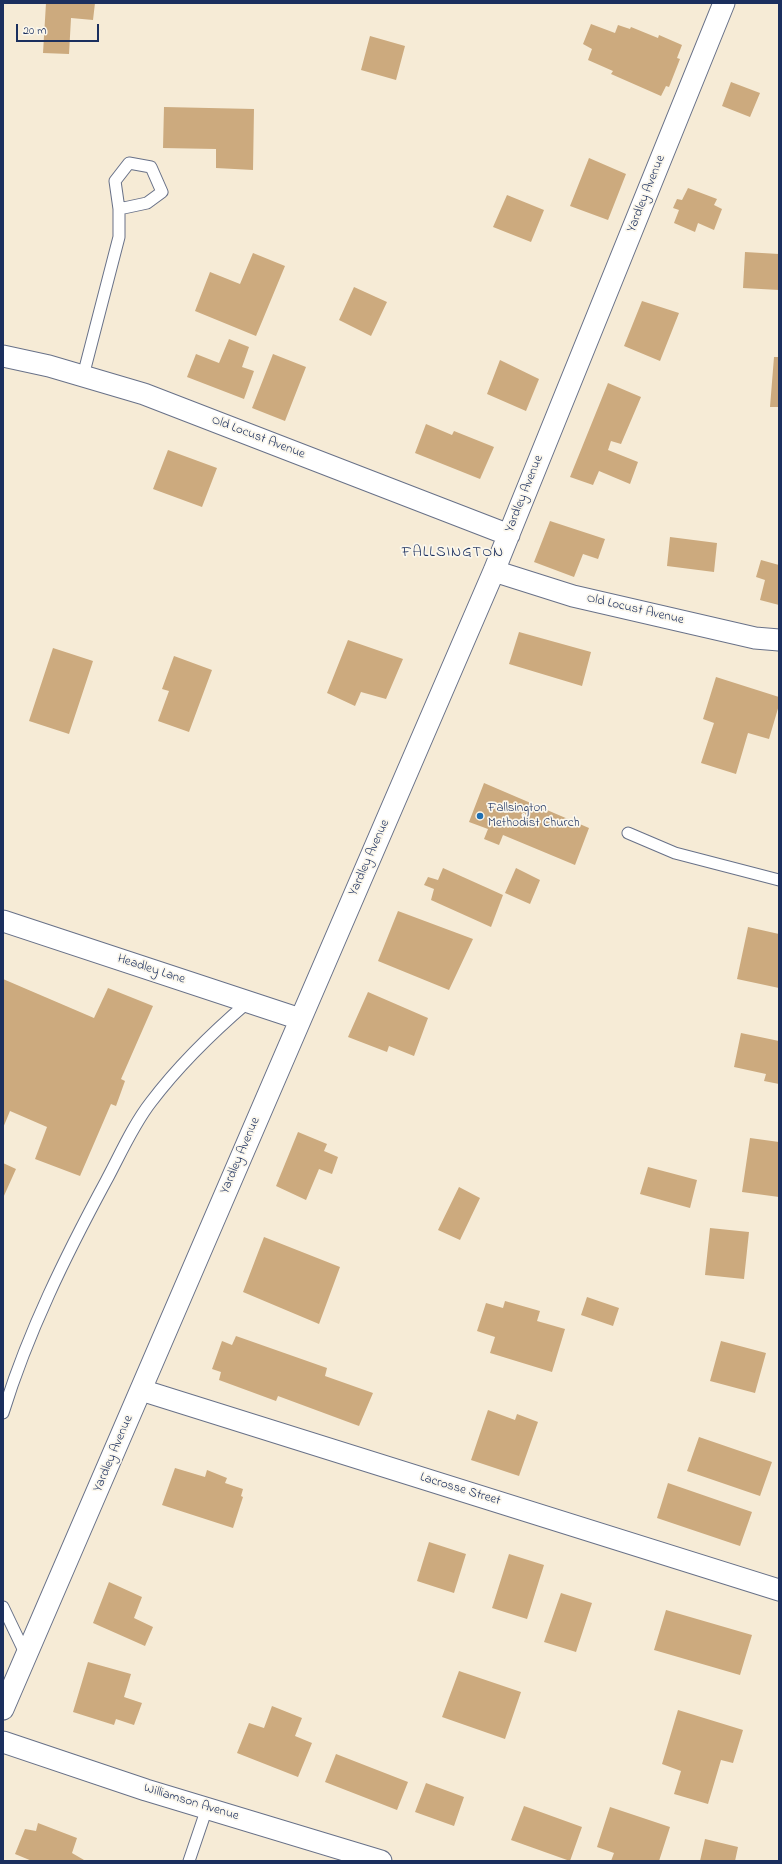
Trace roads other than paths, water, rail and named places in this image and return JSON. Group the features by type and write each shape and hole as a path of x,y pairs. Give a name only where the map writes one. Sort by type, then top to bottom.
{"street":[{"name":"Yardley Avenue","path":"3,1709 494,571 724,3"},
{"name":"Old Locust Avenue","path":"3,356 83,376 144,394 509,534"},
{"name":"Old Locust Avenue","path":"494,571 573,596 755,638 779,640"},
{"name":"Headley Lane","path":"3,921 300,1019"},
{"name":"Lacrosse Street","path":"141,1390 779,1590"},
{"name":"Williamson Avenue","path":"3,1742 207,1808 381,1861"}],"lane":[{"path":"83,376 119,236 119,210 115,181 129,163 150,168 162,192 148,202 119,210"},
{"path":"628,833 675,853 779,880"},
{"path":"3,1413 16,1372 49,1293 99,1193 151,1102 215,1030 248,1002"},
{"path":"3,1607 6,1620 26,1656"},
{"path":"190,1861 207,1808"}],"place":[{"name":"Fallsington Methodist Church","path":"480,816"}],"district":[{"name":"FALLSINGTON","path":"453,554"}]}
